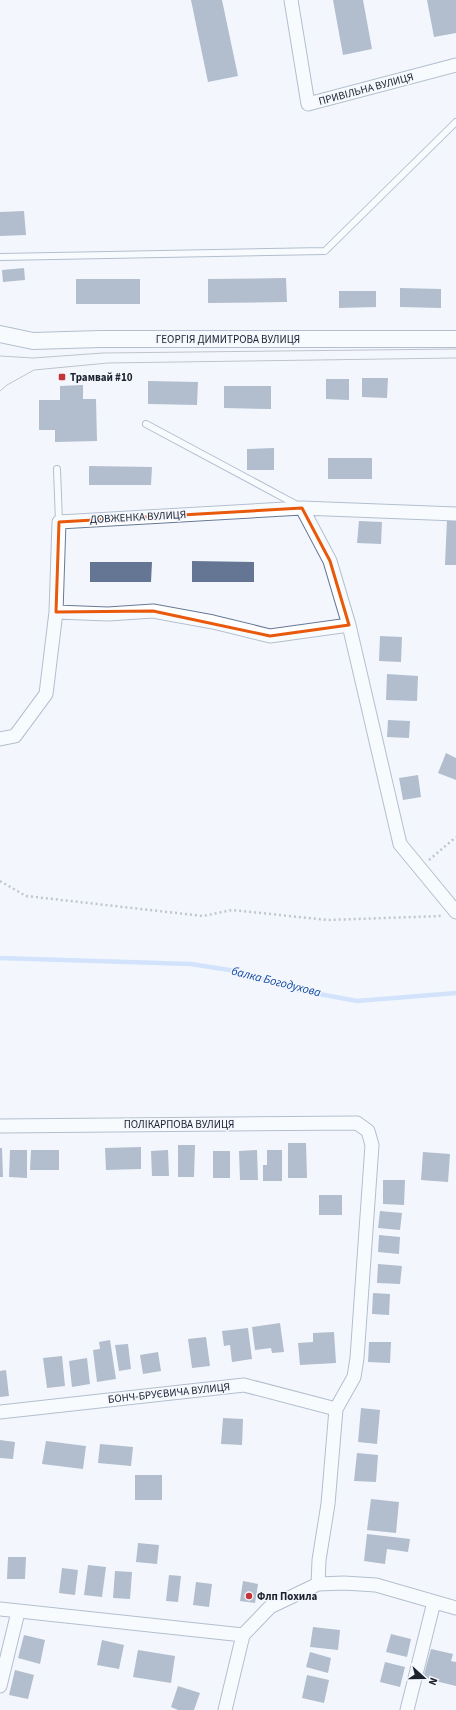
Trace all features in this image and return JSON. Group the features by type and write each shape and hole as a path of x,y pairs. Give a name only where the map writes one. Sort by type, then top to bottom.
{"street":[{"name":"ПРИВІЛЬНА ВУЛИЦЯ","path":"291,0 308,104 456,65"},
{"name":"ГЕОРГІЯ ДИМИТРОВА ВУЛИЦЯ","path":"0,334 33,341 100,339 456,339"},
{"name":"ДОВЖЕНКА ВУЛИЦЯ","path":"59,522 302,508 456,514"},
{"path":"302,508 330,561 350,625 400,844 452,914"},
{"path":"0,739 14,736 46,694 56,612 59,522"},
{"path":"56,612 108,614 153,611 213,622 270,636 350,625"},
{"name":"ПОЛІКАРПОВА ВУЛИЦЯ","path":"0,1126 357,1123 368,1131 372,1145 357,1358 354,1378 336,1409"},
{"name":"БОНЧ-БРУЄВИЧА ВУЛИЦЯ","path":"0,1412 244,1385 336,1409"},
{"path":"318,1584 319,1560 328,1504 336,1409"},
{"path":"225,1710 243,1635 270,1607 318,1584 344,1583 376,1585 410,1593 456,1608"},
{"path":"408,1710 434,1602"},
{"path":"0,1609 243,1635"},
{"path":"0,1686 18,1612"}],"lane":[{"path":"0,256 325,251 456,122"},
{"path":"146,424 302,508"},
{"path":"57,469 59,522"}],"path":[{"path":"419,868 456,837"},
{"path":"0,881 26,896 203,916 232,910 328,920 402,918 452,914"}],"highlighted area":[{"path":"302,508 330,561 349,625 270,636 153,611 56,612 59,522"}],"building":[{"path":"191,0 222,0 238,76 208,82"},
{"path":"333,0 363,0 372,49 343,55"},
{"path":"427,0 456,0 456,33 434,37"},
{"path":"24,211 26,235 0,236 0,212"},
{"path":"24,268 25,280 3,282 2,270"},
{"path":"286,278 287,302 208,303 208,279"},
{"path":"76,279 140,279 140,304 76,304"},
{"path":"400,288 441,289 441,308 400,307"},
{"path":"339,291 376,291 376,307 339,308"},
{"path":"362,378 388,378 387,398 362,397"},
{"path":"326,379 349,379 349,400 326,399"},
{"path":"148,381 198,382 197,405 148,404"},
{"path":"83,385 83,399 96,399 97,441 55,442 55,430 39,430 39,400 60,400 60,386"},
{"path":"224,386 271,386 271,409 224,408"},
{"path":"274,448 274,470 247,470 247,449"},
{"path":"328,458 372,458 372,479 328,479"},
{"path":"89,466 152,467 151,485 89,485"},
{"path":"447,519 456,519 456,565 445,565"},
{"path":"359,521 382,522 381,544 357,543"},
{"path":"192,561 254,562 254,582 192,582"},
{"path":"90,562 152,562 151,582 90,582"},
{"path":"380,636 402,637 401,662 379,661"},
{"path":"387,674 418,676 417,701 386,700"},
{"path":"388,720 410,721 409,738 387,737"},
{"path":"446,753 456,758 456,780 438,773"},
{"path":"418,775 421,797 403,800 399,778"},
{"path":"288,1143 306,1143 307,1178 288,1178"},
{"path":"178,1145 195,1145 194,1177 178,1177"},
{"path":"141,1147 141,1169 106,1170 105,1148"},
{"path":"0,1148 2,1148 3,1177 0,1177"},
{"path":"10,1150 27,1150 27,1178 9,1177"},
{"path":"31,1150 59,1150 59,1170 30,1170"},
{"path":"168,1150 169,1176 152,1176 151,1151"},
{"path":"257,1150 258,1180 240,1180 239,1151"},
{"path":"267,1150 282,1150 282,1181 263,1181 263,1165 267,1165"},
{"path":"213,1151 230,1151 230,1178 213,1178"},
{"path":"423,1152 450,1154 448,1182 421,1180"},
{"path":"383,1180 405,1180 404,1205 383,1204"},
{"path":"319,1195 342,1195 342,1215 319,1215"},
{"path":"380,1211 402,1213 400,1230 378,1228"},
{"path":"379,1235 400,1237 399,1254 378,1252"},
{"path":"378,1264 402,1266 400,1284 377,1283"},
{"path":"373,1293 390,1294 389,1315 372,1314"},
{"path":"280,1323 284,1352 272,1353 271,1348 255,1350 252,1327"},
{"path":"248,1328 252,1359 232,1362 230,1345 224,1346 222,1331"},
{"path":"334,1332 336,1363 300,1365 298,1343 313,1342 313,1333"},
{"path":"206,1337 210,1366 192,1368 188,1339"},
{"path":"110,1340 116,1379 97,1382 93,1350 100,1349 99,1342"},
{"path":"369,1342 391,1342 390,1363 368,1362"},
{"path":"128,1344 131,1369 119,1371 115,1345"},
{"path":"158,1352 161,1371 143,1374 140,1355"},
{"path":"62,1356 65,1386 47,1388 43,1358"},
{"path":"87,1358 90,1384 72,1387 69,1361"},
{"path":"6,1370 9,1396 0,1397 0,1371"},
{"path":"361,1408 380,1410 377,1444 358,1442"},
{"path":"223,1418 243,1419 242,1445 221,1444"},
{"path":"0,1440 15,1442 13,1459 0,1458"},
{"path":"46,1441 86,1446 83,1469 42,1464"},
{"path":"100,1444 133,1447 131,1466 98,1463"},
{"path":"357,1453 378,1455 376,1482 354,1481"},
{"path":"135,1475 162,1475 162,1500 135,1500"},
{"path":"371,1499 399,1502 396,1533 367,1530"},
{"path":"367,1534 410,1539 408,1552 387,1549 385,1564 364,1561"},
{"path":"138,1543 159,1545 157,1564 136,1562"},
{"path":"8,1557 26,1557 25,1579 7,1579"},
{"path":"88,1565 106,1567 102,1597 84,1595"},
{"path":"62,1568 78,1570 75,1595 59,1593"},
{"path":"115,1571 132,1572 130,1599 113,1598"},
{"path":"169,1575 181,1576 178,1602 166,1601"},
{"path":"243,1581 258,1584 255,1603 240,1601"},
{"path":"196,1582 212,1584 209,1607 193,1605"},
{"path":"313,1627 340,1630 338,1650 310,1647"},
{"path":"391,1634 411,1639 407,1657 386,1652"},
{"path":"24,1635 45,1640 40,1664 18,1658"},
{"path":"102,1640 124,1645 119,1669 97,1665"},
{"path":"431,1649 453,1654 451,1661 456,1662 456,1686 423,1678"},
{"path":"138,1650 175,1656 171,1683 133,1677"},
{"path":"310,1652 331,1658 328,1673 306,1667"},
{"path":"385,1662 405,1667 400,1687 380,1682"},
{"path":"15,1670 34,1675 28,1699 9,1695"},
{"path":"307,1675 329,1680 324,1703 302,1698"},
{"path":"178,1686 200,1693 194,1710 178,1710 171,1707"}],"waterway":[{"name":"балка Богодухова","path":"0,958 191,964 242,972 292,989 357,1001 456,993"}],"tram line":[{"path":"0,356 33,358 103,353 456,349"},
{"path":"0,391 7,385 34,370 108,363 456,358"}],"place":[{"name":"Трамвай #10","path":"62,377"},
{"name":"Флп Похила","path":"249,1596"}]}
